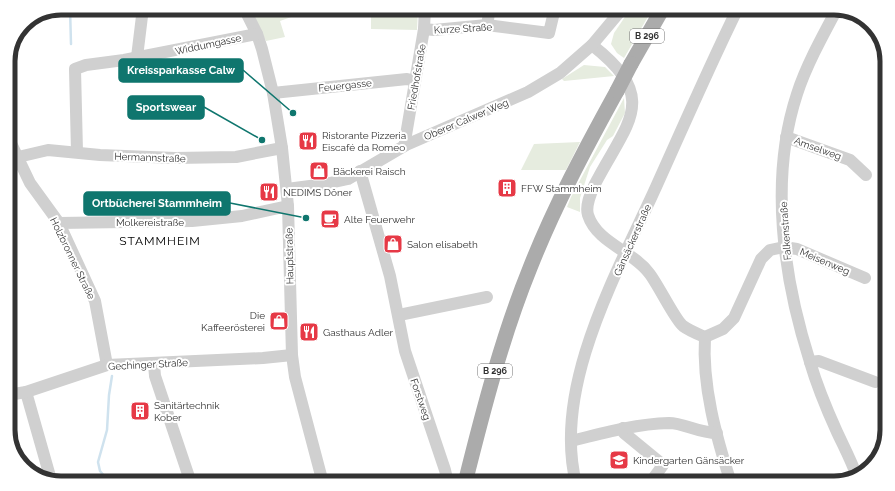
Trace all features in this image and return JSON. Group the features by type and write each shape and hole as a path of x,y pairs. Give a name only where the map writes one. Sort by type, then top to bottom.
{"main road":[{"name":"B 296","path":"467,476 495,372 526,278 554,211 658,15"}],"street":[{"path":"137,58 142,15"},
{"name":"Hauptstraße","path":"248,15 257,34 273,93 282,148 288,206 292,355 295,377 321,476"},
{"name":"Friedhofstraße","path":"406,145 405,140 424,29 425,15"},
{"path":"487,25 489,15"},
{"name":"Kurze Straße","path":"424,29 434,30 487,25 549,33 553,15"},
{"name":"Oberer Calwer Weg","path":"287,189 348,179 406,145 528,92 560,73 592,45 617,15"},
{"name":"Gänsäckerstraße","path":"574,476 571,441 572,417 578,378 591,333 735,15"},
{"name":"Falkenstraße","path":"834,15 801,82 786,137 783,176 784,247 794,300 810,362 832,420 854,471"},
{"name":"Widdumgasse","path":"77,152 75,69 86,65 137,58 257,34"},
{"path":"592,45 609,58 619,69 634,100 633,113 628,126 598,178 588,204 588,214 594,226 644,266 682,326 705,337 723,329 734,318 761,259 770,250 784,247"},
{"name":"Feuergasse","path":"273,93 407,79 415,81"},
{"name":"Amselweg","path":"786,137 850,160 866,175"},
{"name":"Hermannstraße","path":"18,157 48,150 100,155 175,158 236,157 282,148"},
{"name":"Holzbronner Straße","path":"15,151 30,183 59,223 95,301 107,365"},
{"name":"Forstweg","path":"360,171 399,315 405,351 446,476"},
{"name":"Molkereistraße","path":"59,223 192,222 242,216 288,206"},
{"name":"Meisenweg","path":"784,247 797,249 865,278"},
{"path":"399,315 488,297"},
{"path":"705,337 704,354 707,395 718,432 726,476"},
{"name":"Gechinger Straße","path":"15,394 26,392 107,365 154,364 292,355"},
{"path":"810,362 819,361 875,382"},
{"path":"154,364 155,376 189,476"},
{"path":"26,392 50,474"},
{"path":"571,441 622,428 671,423 705,433 718,432"},
{"path":"622,428 624,433 663,465 655,476"}],"shaded area":[{"path":"253,15 294,15 280,21 285,37 266,41"},
{"path":"371,15 418,15 417,30 371,29"},
{"path":"626,15 649,15 624,58 617,53 611,44 614,33"},
{"path":"584,65 605,67 614,76 564,81 562,79"},
{"path":"624,98 625,113 613,136 607,140 590,167 580,198 580,212 567,207 571,197"},
{"path":"580,142 566,170 521,170 534,144"}],"waterway":[{"path":"70,15 71,44"},
{"path":"104,476 100,471 98,462 107,430 109,395 112,376"}],"place":[{"name":"Kreissparkasse Calw","path":"293,113"},
{"name":"Sportswear","path":"262,140"},
{"name":"Ristorante Pizzeria Eiscafé da Romeo","path":"308,141"},
{"name":"Bäckerei Raisch","path":"319,171"},
{"name":"FFW Stammheim","path":"507,188"},
{"name":"NEDIMS Döner","path":"269,192"},
{"name":"Ortbücherei Stammheim","path":"306,218"},
{"name":"Alte Feuerwehr","path":"330,219"},
{"name":"Salon elisabeth","path":"393,244"},
{"name":"Die Kaffeerösterei","path":"279,321"},
{"name":"Gasthaus Adler","path":"309,332"},
{"name":"Sanitärtechnik Kober","path":"140,411"},
{"name":"Kindergarten Gänsäcker","path":"619,460"}],"district":[{"name":"STAMMHEIM","path":"160,241"}]}
